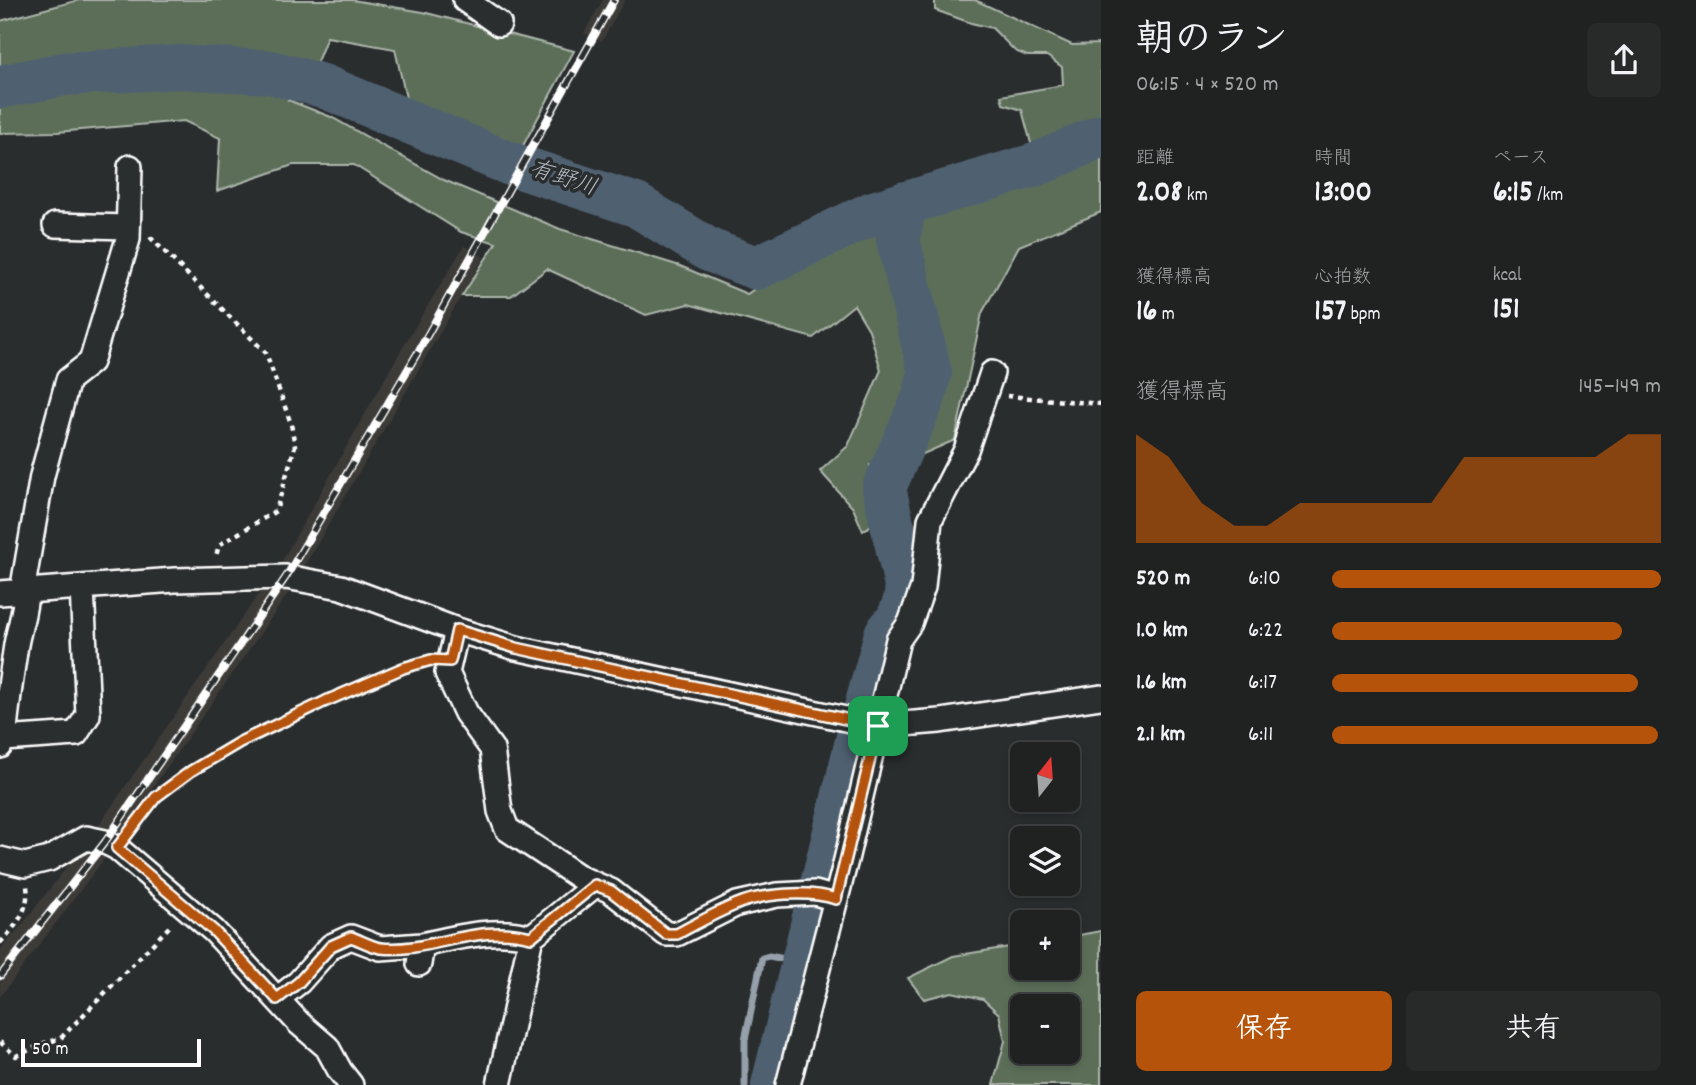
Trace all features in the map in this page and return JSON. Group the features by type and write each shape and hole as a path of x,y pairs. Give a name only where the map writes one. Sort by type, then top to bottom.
{"street":[{"path":"465,0 499,24"},
{"path":"82,587 88,715 76,734 2,743 17,641 26,608 16,592 42,476 68,380 91,362 128,239 131,167"},
{"path":"55,225 127,227"},
{"path":"788,1085 825,896 867,724 898,640 910,623 923,587 930,520 966,450 989,384"},
{"path":"16,592 212,578 286,577 314,581 341,587 457,630 516,648 867,724 940,721 1101,697"},
{"path":"457,630 447,673 466,713 492,749 500,811 507,829 581,878 611,891 666,934 677,934 737,904 777,895 825,896"},
{"path":"0,859 25,865 49,859 86,838 117,848 214,931 299,1023 327,1048 351,1085"},
{"path":"499,1085 531,937 595,885"},
{"path":"277,999 299,982 331,946 351,937 380,948 421,954 470,934 515,933 531,937"}],"path":[{"path":"127,227 136,224 266,353 291,424 295,446 276,511 219,545 212,578"},
{"path":"989,384 1101,404"},
{"path":"117,848 156,797 191,771 240,742 403,668 431,660 450,661"},
{"path":"0,943 18,923 28,898 25,865"},
{"path":"0,1042 16,1056 60,1039 187,908"}],"shaded area":[{"path":"603,0 625,0 602,41 584,33"},
{"path":"464,246 484,257 302,570 278,568 404,345"},
{"path":"265,585 294,585 116,840 96,829"},
{"path":"85,843 110,851 0,997 0,950"}],"green space":[{"path":"79,0 352,0 423,12 574,51 519,153 482,141 406,98 395,49 327,37 316,64 288,100 331,117 444,180 560,229 680,266 747,294 787,267 909,217 1042,184 1022,110 1003,104 1001,96 1063,85 1062,67 1047,56 1027,56 1015,51 992,28 935,10 935,0 975,0 1072,45 1101,44 1101,212 1019,246 982,313 955,440 898,465 870,465 871,494 878,520 863,531 853,508 820,471 848,446 881,370 869,330 854,305 813,338 688,304 646,315 547,269 511,296 462,296 496,243 461,232 354,165 293,165 217,191 220,138 184,121 57,132 0,133 0,21"},
{"path":"1101,931 1101,1085 993,1085 1005,1041 999,1014 983,999 952,992 924,999 908,978 953,956 1010,947 1010,980 1080,980 1080,935"}],"waterway":[{"name":"有野川","path":"0,87 64,74 177,67 270,72 323,86 508,163 636,205 709,250 756,268 873,213 1038,164 1101,136"},
{"path":"773,1085 859,733 886,634 898,619 907,590 884,488 923,399 930,373 898,239 905,203"},
{"path":"745,1085 745,1040 762,958 769,956 805,963"}],"railway":[{"path":"0,976 105,842 286,577 418,352 614,0"}],"route":[{"path":"457,630 516,648 878,726 836,899 815,893 777,895 737,904 677,934 666,934 611,891 595,885 531,937 515,933 470,934 422,945 380,948 351,937 331,946 299,982 277,999 214,931 117,848 156,797 191,771 240,742 403,668 431,660 450,661 457,630"}]}
